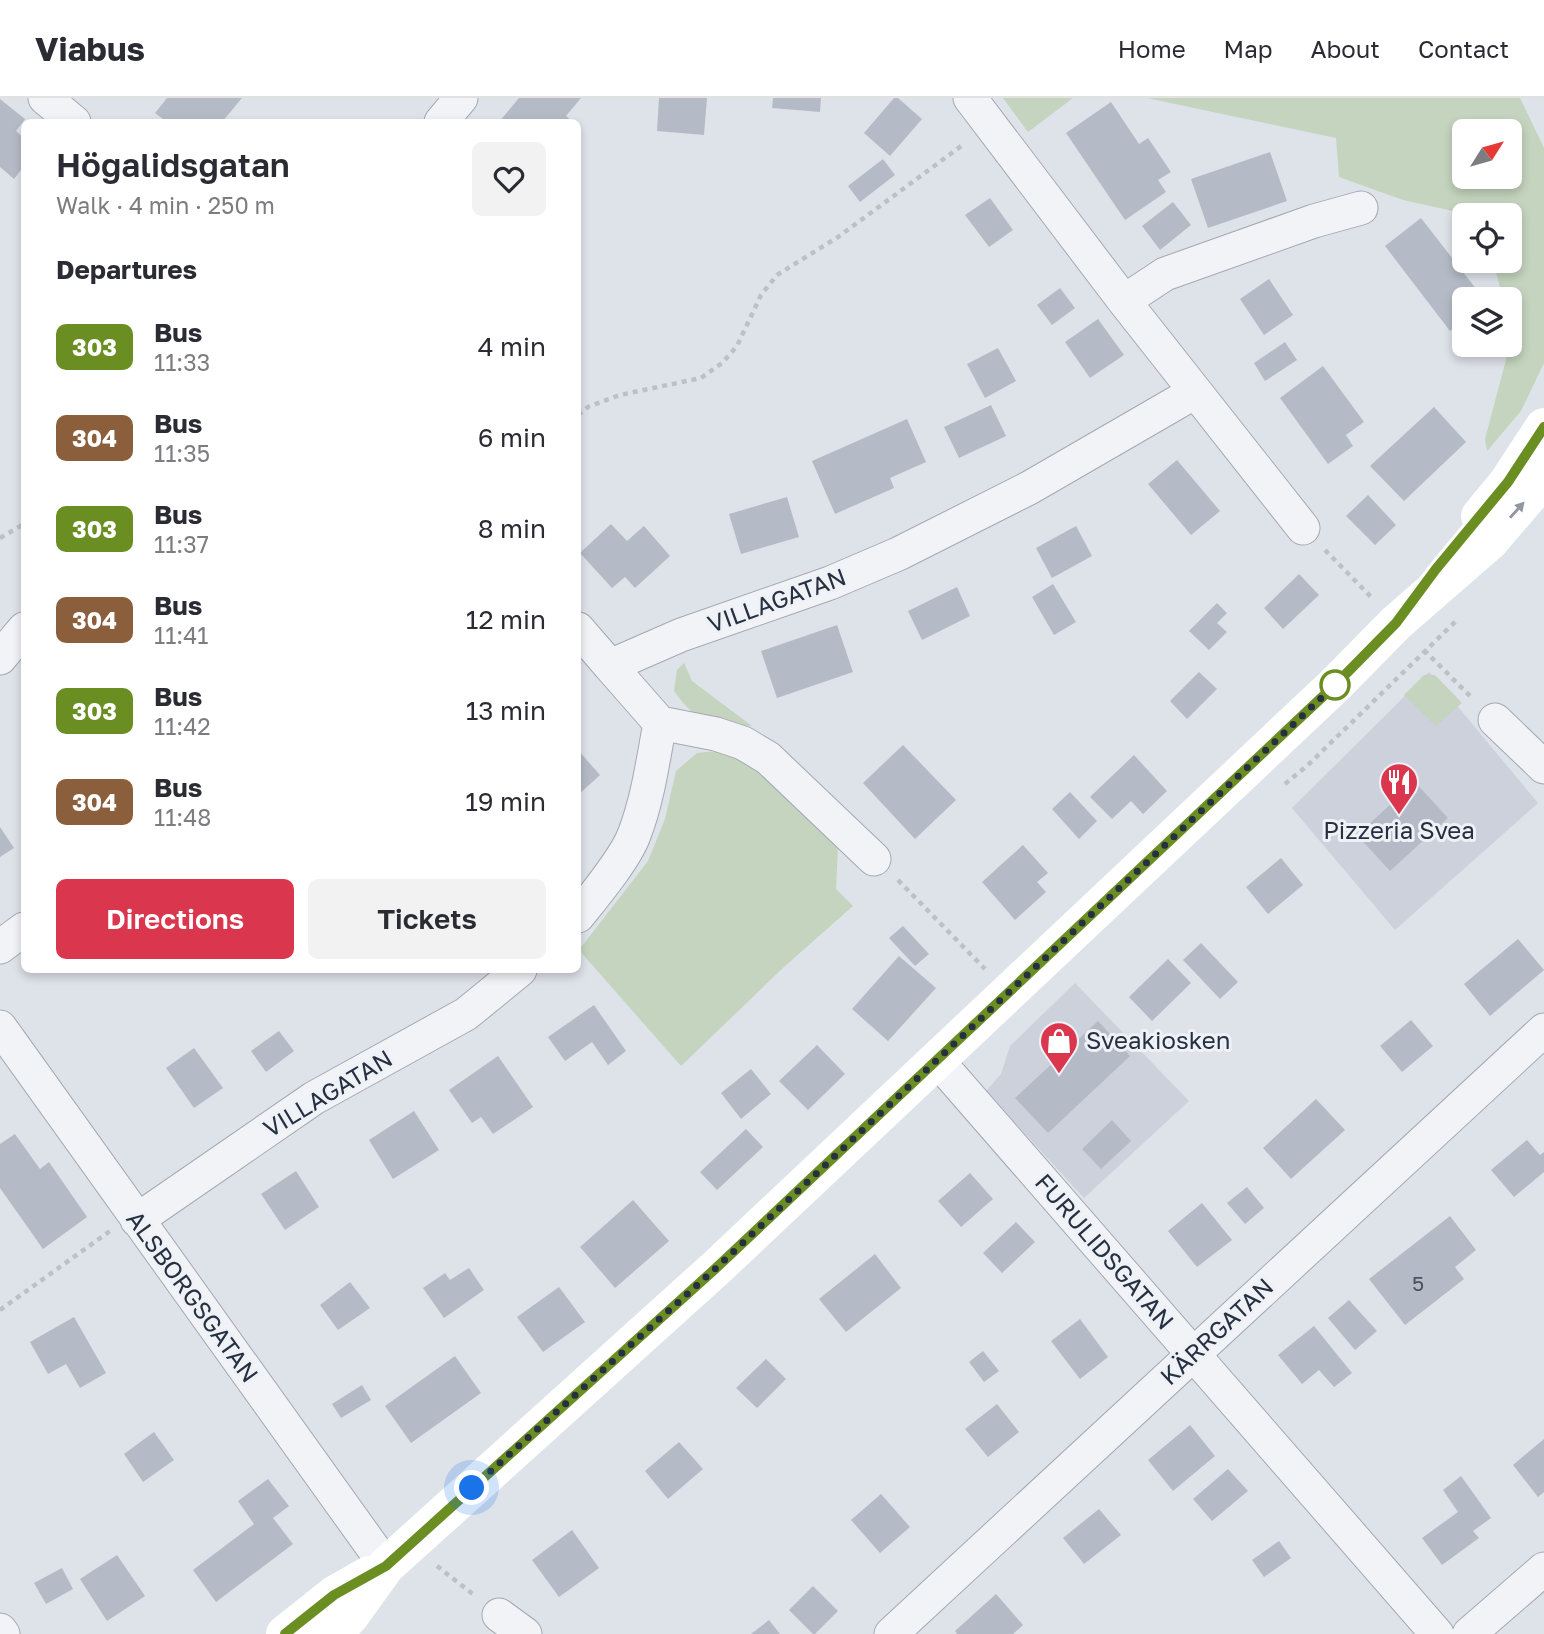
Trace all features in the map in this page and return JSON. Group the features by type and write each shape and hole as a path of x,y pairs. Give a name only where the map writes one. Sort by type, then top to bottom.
{"main road":[{"path":"1396,623 1436,569 1508,482 1544,427"},
{"path":"333,1634 350,1616 386,1566 715,1269 1326,694 1396,623 1489,542 1544,478"},
{"path":"285,1634 334,1595 386,1566"}],"street":[{"path":"45,98 70,119"},
{"path":"444,119 461,98"},
{"path":"970,98 1195,392 1303,528"},
{"path":"1125,301 1166,274 1314,221 1361,208"},
{"name":"VILLAGATAN","path":"611,666 681,635 817,588 898,554 1029,488 1195,392"},
{"path":"581,632 660,723 716,734 743,743 768,758 874,859"},
{"path":"0,658 21,633"},
{"path":"1495,720 1544,767"},
{"path":"581,912 634,837 649,784 660,723"},
{"path":"0,947 21,931"},
{"name":"VILLAGATAN","path":"135,1217 314,1098 466,1014 516,973"},
{"name":"ALSBORGSGATAN","path":"0,1027 386,1566"},
{"name":"KÄRRGATAN","path":"891,1634 1544,1030"},
{"name":"FURULIDSGATAN","path":"937,1060 1437,1634"},
{"path":"1469,1634 1544,1569"},
{"path":"0,1630 3,1634"}],"path":[{"path":"581,413 588,407 620,395 701,378 722,363 737,346 761,295 776,275 838,237 990,125"},
{"path":"0,538 21,526"},
{"path":"874,859 914,894 1008,993"},
{"path":"0,1310 135,1217"},
{"path":"432,1562 512,1625"}],"shaded area":[{"path":"1429,672 1538,803 1395,930 1292,808"},
{"path":"1075,983 1189,1101 1084,1198 986,1091 1001,1074 1010,1046"}],"green space":[{"path":"1003,98 1073,98 1028,132"},
{"path":"1147,98 1520,98 1544,148 1544,363 1521,411 1487,451 1485,439 1507,357 1522,357 1522,287 1500,287 1496,273 1522,273 1522,203 1452,203 1452,211 1403,200 1339,177 1336,138"},
{"path":"684,663 692,681 752,726 717,723 691,711 674,691 677,670"},
{"path":"1424,675 1435,675 1462,703 1436,726 1404,695"},
{"path":"727,750 758,768 838,847 836,889 853,906 785,966 681,1066 581,952 581,947 648,861 665,819 676,771 697,753"}],"building":[{"path":"167,98 242,98 224,119 163,119 155,113"},
{"path":"519,98 581,98 566,116 570,119 502,119"},
{"path":"659,98 707,98 704,135 657,131"},
{"path":"773,98 821,98 820,112 772,108"},
{"path":"894,98 898,98 922,119 890,156 864,133"},
{"path":"0,99 25,119 21,119 16,131 21,135 21,170 14,179 0,167"},
{"path":"1111,102 1139,144 1148,138 1171,172 1158,180 1166,192 1125,220 1066,133"},
{"path":"1270,152 1287,201 1208,228 1191,179"},
{"path":"883,159 895,175 860,202 848,186"},
{"path":"990,198 1013,230 989,247 965,215"},
{"path":"1173,202 1191,225 1160,250 1142,226"},
{"path":"1421,218 1452,258 1452,273 1464,273 1475,287 1452,287 1452,330 1450,331 1385,246"},
{"path":"1269,279 1293,315 1264,335 1240,299"},
{"path":"1060,288 1075,308 1052,325 1037,305"},
{"path":"1098,319 1124,355 1090,378 1065,342"},
{"path":"1285,342 1297,360 1265,381 1254,363"},
{"path":"998,348 1016,381 985,398 967,364"},
{"path":"1323,366 1364,422 1346,435 1353,446 1328,464 1280,398"},
{"path":"991,405 1006,436 959,458 944,427"},
{"path":"1434,407 1466,442 1404,501 1370,466"},
{"path":"907,419 926,462 890,478 894,488 835,514 812,461"},
{"path":"1177,460 1220,511 1191,535 1148,484"},
{"path":"1368,495 1396,525 1375,545 1346,516"},
{"path":"787,497 799,537 741,554 729,514"},
{"path":"611,524 627,541 644,526 670,556 635,588 625,577 612,588 581,552"},
{"path":"1076,526 1092,556 1052,578 1036,548"},
{"path":"1299,574 1319,595 1283,629 1264,608"},
{"path":"1053,584 1076,622 1054,635 1032,597"},
{"path":"957,587 970,616 922,640 908,611"},
{"path":"1217,603 1227,613 1217,623 1227,632 1209,650 1189,631"},
{"path":"837,625 853,672 777,698 761,651"},
{"path":"1199,672 1217,689 1187,719 1170,701"},
{"path":"903,745 956,800 915,839 863,783"},
{"path":"581,753 600,775 581,792"},
{"path":"1134,755 1167,791 1143,814 1131,801 1112,819 1090,797"},
{"path":"1415,782 1448,818 1390,871 1357,835"},
{"path":"1070,792 1097,821 1079,839 1052,809"},
{"path":"0,827 14,848 0,857"},
{"path":"1023,845 1048,873 1037,882 1046,892 1015,920 982,882"},
{"path":"1281,858 1303,885 1268,914 1246,887"},
{"path":"903,926 929,954 915,966 889,938"},
{"path":"1518,939 1544,970 1490,1016 1464,984"},
{"path":"1201,943 1238,982 1220,999 1183,960"},
{"path":"899,956 936,988 888,1041 852,1009"},
{"path":"1168,959 1191,983 1152,1021 1129,997"},
{"path":"594,1005 626,1051 608,1065 592,1042 565,1061 548,1037"},
{"path":"1411,1020 1433,1046 1402,1072 1380,1046"},
{"path":"1098,1021 1130,1056 1048,1133 1015,1098"},
{"path":"279,1031 294,1051 266,1072 251,1051"},
{"path":"817,1045 845,1074 808,1110 779,1081"},
{"path":"194,1048 223,1088 194,1108 166,1068"},
{"path":"498,1056 533,1107 493,1134 481,1117 472,1123 449,1090"},
{"path":"751,1069 771,1094 741,1119 721,1093"},
{"path":"1316,1099 1345,1130 1291,1179 1263,1148"},
{"path":"414,1111 439,1150 393,1179 369,1140"},
{"path":"1112,1120 1131,1141 1101,1169 1082,1149"},
{"path":"746,1129 763,1147 717,1190 700,1172"},
{"path":"15,1134 40,1169 49,1162 87,1217 43,1249 0,1188 0,1144"},
{"path":"1527,1140 1540,1155 1544,1152 1544,1172 1514,1197 1491,1170"},
{"path":"296,1171 319,1207 285,1230 261,1194"},
{"path":"970,1173 993,1199 961,1227 938,1201"},
{"path":"1247,1187 1264,1208 1245,1224 1227,1203"},
{"path":"633,1200 669,1241 615,1288 580,1247"},
{"path":"1202,1203 1232,1240 1197,1267 1168,1231"},
{"path":"1450,1216 1476,1250 1455,1267 1464,1279 1405,1325 1369,1279"},
{"path":"1016,1222 1035,1242 1002,1273 983,1253"},
{"path":"875,1254 901,1288 846,1332 819,1299"},
{"path":"469,1268 484,1290 444,1318 423,1288 445,1273 450,1280"},
{"path":"350,1282 370,1308 338,1330 320,1305"},
{"path":"559,1287 585,1322 543,1352 517,1317"},
{"path":"1349,1300 1377,1331 1355,1350 1328,1318"},
{"path":"74,1317 106,1373 80,1388 66,1364 48,1374 30,1342"},
{"path":"1080,1319 1108,1357 1080,1379 1051,1341"},
{"path":"1314,1326 1352,1373 1334,1387 1319,1370 1302,1384 1278,1355"},
{"path":"983,1351 999,1371 984,1382 969,1362"},
{"path":"455,1356 481,1393 411,1443 385,1406"},
{"path":"766,1359 786,1379 757,1408 736,1388"},
{"path":"362,1385 371,1400 341,1418 332,1404"},
{"path":"997,1404 1019,1432 988,1457 965,1429"},
{"path":"1190,1425 1215,1456 1173,1491 1148,1460"},
{"path":"154,1432 174,1460 143,1482 124,1454"},
{"path":"1544,1439 1544,1492 1538,1497 1513,1465"},
{"path":"679,1442 703,1469 668,1499 645,1471"},
{"path":"1228,1469 1248,1491 1212,1521 1193,1499"},
{"path":"1461,1476 1491,1518 1473,1531 1479,1538 1442,1565 1422,1538 1458,1512 1443,1490"},
{"path":"268,1479 289,1506 273,1518 293,1544 216,1602 193,1570 254,1524 238,1501"},
{"path":"881,1494 910,1527 880,1553 851,1520"},
{"path":"1099,1509 1121,1535 1084,1564 1063,1538"},
{"path":"572,1530 599,1568 559,1597 532,1560"},
{"path":"1279,1541 1291,1558 1264,1577 1252,1560"},
{"path":"117,1555 145,1596 107,1621 80,1579"},
{"path":"62,1568 73,1589 46,1604 34,1583"},
{"path":"813,1586 838,1611 815,1634 789,1610"},
{"path":"996,1594 1023,1625 1013,1634 957,1634 955,1631"},
{"path":"769,1620 780,1634 751,1634"}],"bus line":[{"name":"303","path":"285,1634 334,1595 386,1566 715,1269 1335,685 1396,623 1436,569 1508,482 1544,427"}],"place":[{"name":"Pizzeria Svea","path":"1399,816"},
{"name":"Sveakiosken","path":"1059,1075"}],"route":[{"path":"472,1488 715,1269 1335,685"}]}
